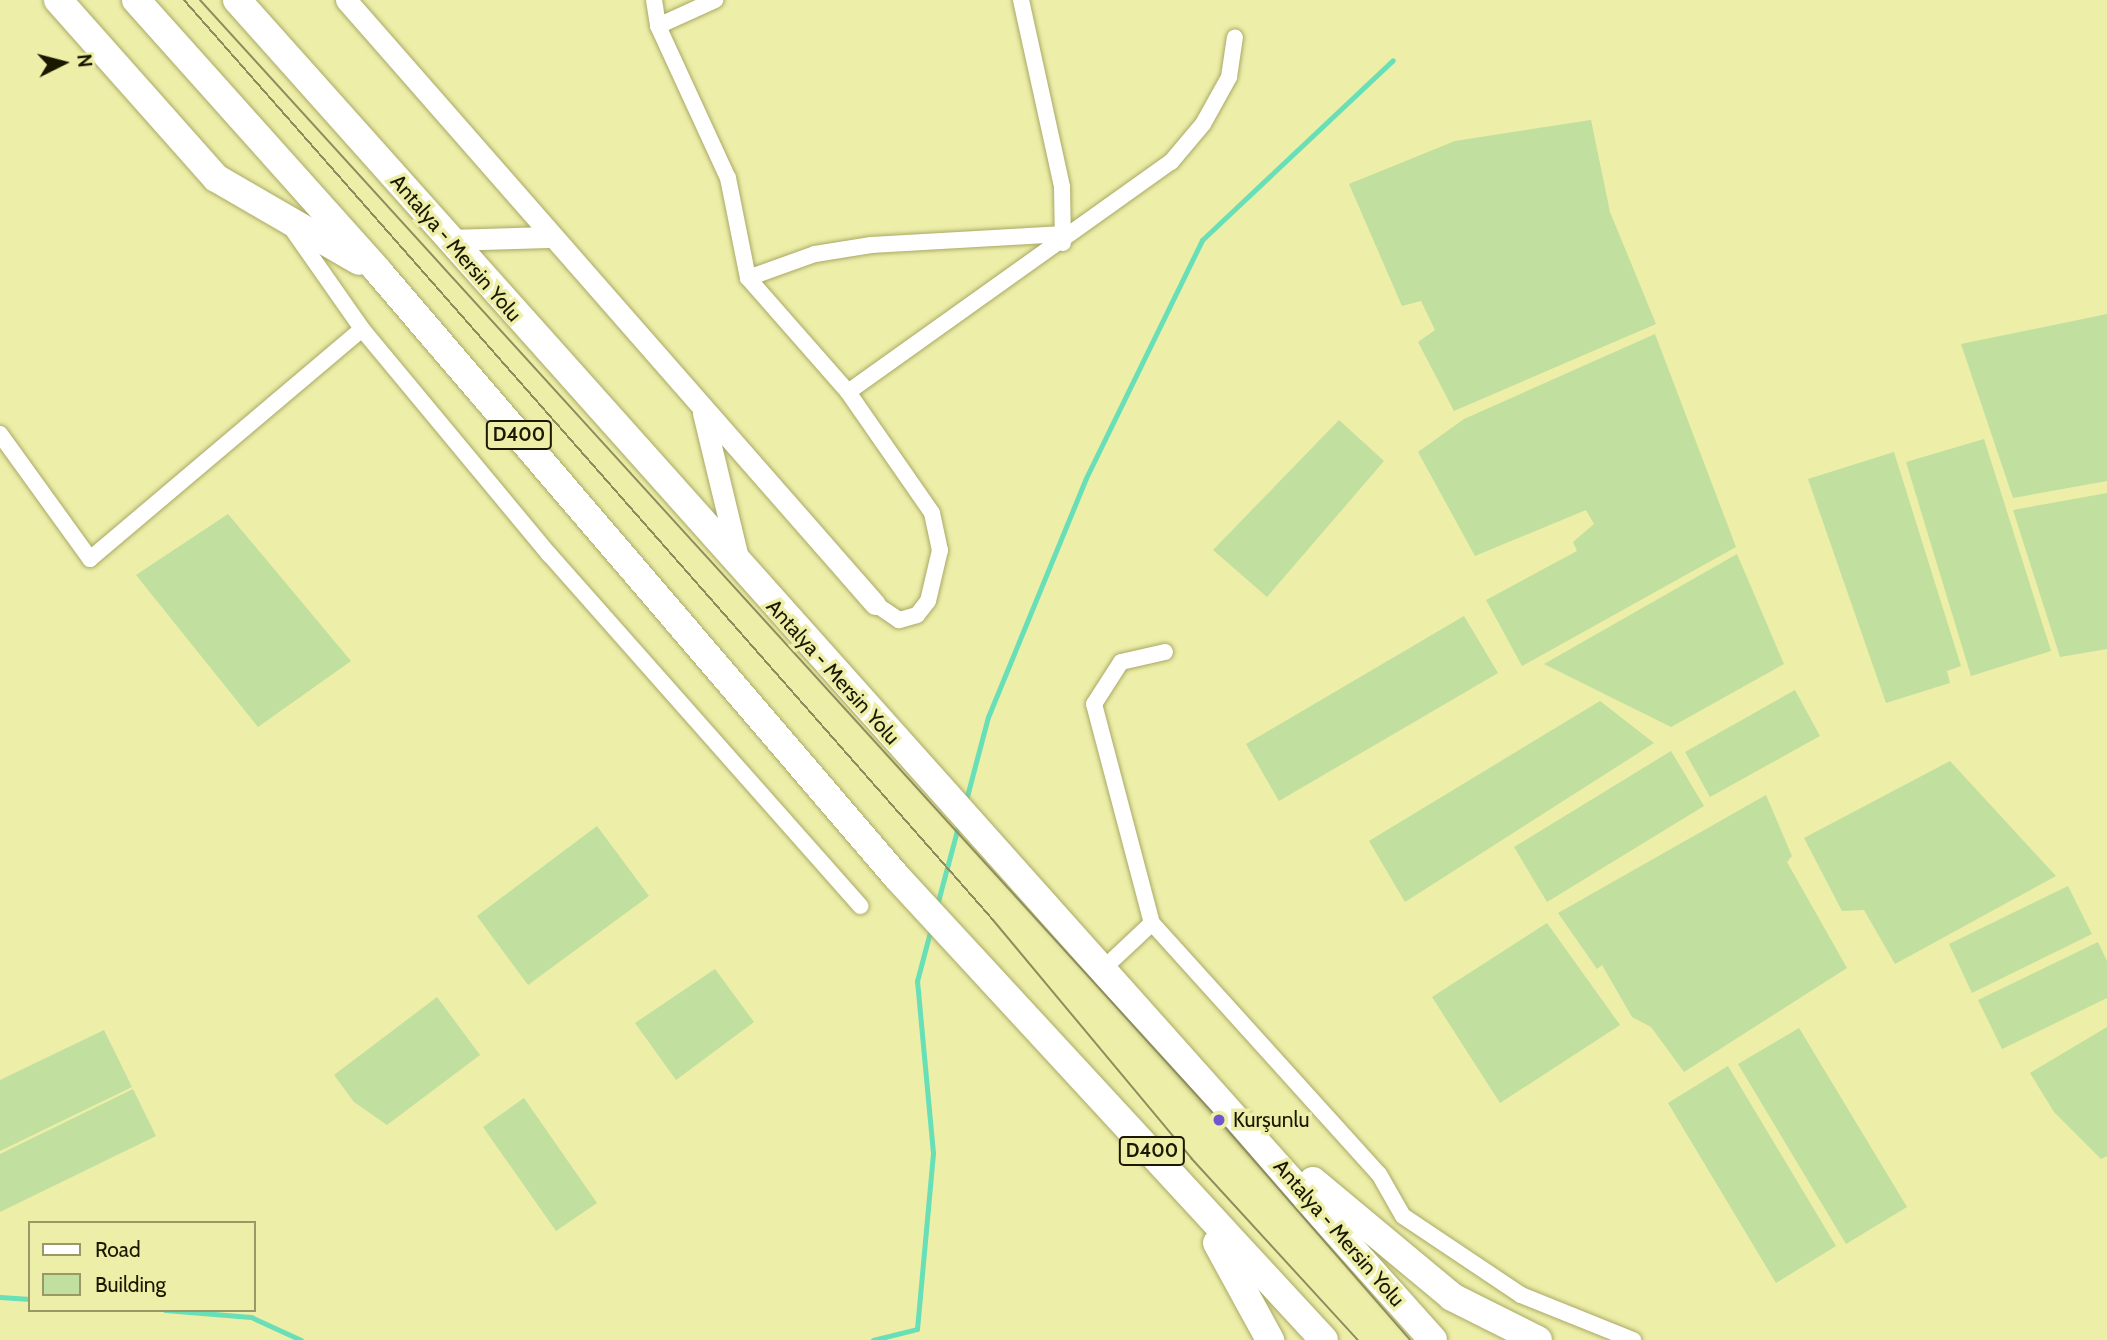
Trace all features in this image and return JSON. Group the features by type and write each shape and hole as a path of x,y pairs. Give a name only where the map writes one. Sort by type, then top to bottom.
{"highway":[{"path":"58,0 216,178 286,221 377,271"},
{"name":"D400","path":"136,0 377,271 896,876 1324,1340"},
{"name":"Antalya - Mersin Yolu","path":"237,0 741,571 1007,868 1226,1105 1433,1340"},
{"path":"1226,1105 1452,1297 1538,1340"},
{"path":"1158,1157 1243,1281 1270,1340"}],"street":[{"path":"346,0 548,236 874,604 899,620 917,615 928,601 940,550 932,513 848,392 748,278 728,178 658,26 654,0"},
{"path":"658,26 715,0"},
{"path":"1021,0 1062,187 1064,238"},
{"path":"848,392 1171,162 1203,124 1230,77 1234,37"},
{"path":"286,221 362,329 549,554 860,906"},
{"path":"449,240 548,236"},
{"path":"748,278 815,254 872,245 1064,238"},
{"path":"0,434 90,559 362,329"},
{"path":"702,408 741,571"},
{"path":"1166,652 1121,662 1094,704 1152,923 1379,1174 1403,1216 1521,1295 1633,1340"},
{"path":"1103,969 1152,923"}],"building":[{"path":"1591,120 1610,212 1656,324 1454,411 1418,342 1435,330 1421,301 1402,306 1349,184 1455,141"},
{"path":"2107,314 2107,481 2013,498 1961,344"},
{"path":"1655,334 1736,547 1522,666 1486,600 1577,551 1573,542 1594,524 1586,510 1475,556 1418,452 1464,419"},
{"path":"1339,420 1384,461 1267,597 1213,550"},
{"path":"1984,439 2051,651 1971,676 1906,462"},
{"path":"1894,452 1961,666 1947,671 1950,683 1886,703 1808,479"},
{"path":"2107,493 2107,649 2060,657 2013,510"},
{"path":"228,514 351,661 258,727 136,575"},
{"path":"1737,554 1784,664 1671,727 1544,664"},
{"path":"1464,616 1498,673 1279,801 1246,744"},
{"path":"1795,690 1820,736 1710,797 1685,752"},
{"path":"1600,701 1654,743 1405,902 1369,841"},
{"path":"1671,751 1704,806 1547,902 1514,847"},
{"path":"1950,761 2056,876 1895,964 1864,910 1842,911 1804,838"},
{"path":"1766,795 1792,856 1787,862 1847,968 1684,1072 1651,1027 1632,1017 1602,965 1597,969 1558,913"},
{"path":"597,826 649,896 528,985 477,916"},
{"path":"2068,886 2092,934 1972,993 1949,944"},
{"path":"1547,923 1620,1025 1500,1103 1432,997"},
{"path":"2098,942 2107,961 2107,998 2002,1049 1978,1000"},
{"path":"715,969 754,1022 676,1080 635,1023"},
{"path":"437,997 480,1055 387,1125 354,1102 334,1075"},
{"path":"2107,1027 2107,1156 2101,1159 2054,1112 2030,1073"},
{"path":"1799,1028 1907,1207 1846,1244 1738,1064"},
{"path":"104,1030 132,1087 0,1151 0,1080"},
{"path":"1728,1066 1836,1246 1776,1283 1668,1103"},
{"path":"133,1089 156,1136 0,1212 0,1154"},
{"path":"524,1098 597,1203 556,1231 483,1127"}],"waterway":[{"path":"966,800 988,717 1086,478 1202,240 1393,60"},
{"path":"937,905 959,823"},
{"path":"873,1340 917,1329 933,1153 917,981 931,928"},
{"path":"0,1297 28,1299"},
{"path":"190,1312 251,1317 301,1340"}],"tram line":[{"path":"184,0 993,920 1191,1158 1358,1340"},
{"path":"200,0 1219,1120 1410,1340"}],"place":[{"name":"Kurşunlu","path":"1219,1120"}]}
